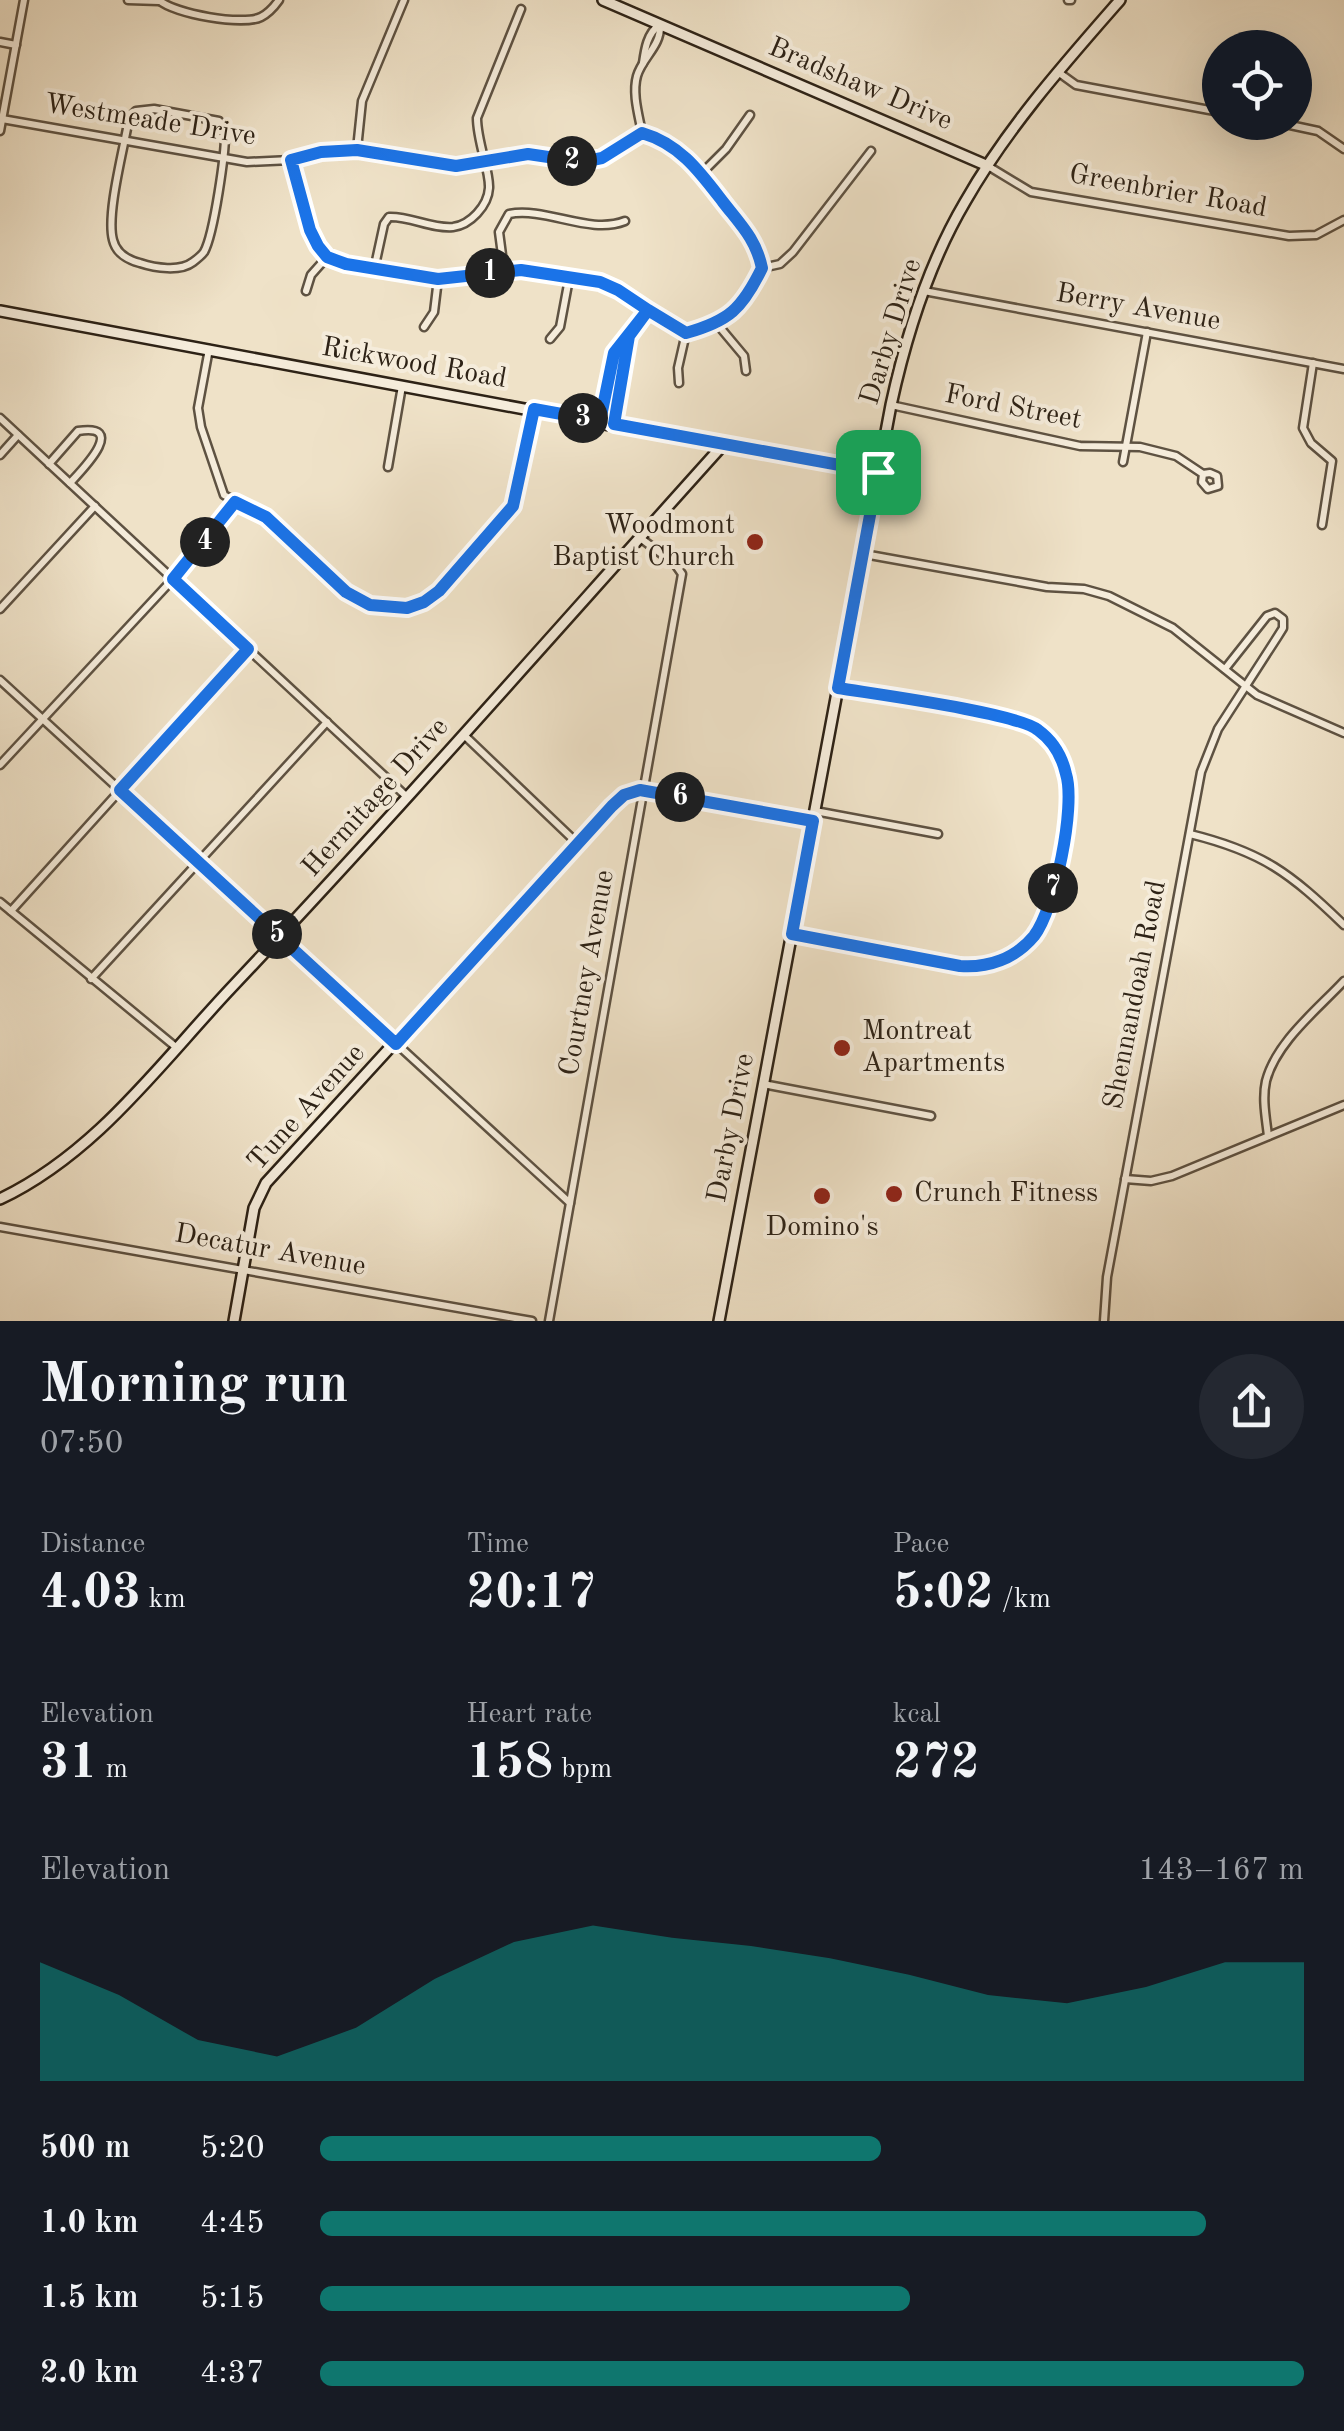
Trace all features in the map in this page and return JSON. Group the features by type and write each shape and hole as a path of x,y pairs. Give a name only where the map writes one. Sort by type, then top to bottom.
{"main road":[{"name":"Bradshaw Drive","path":"604,0 988,166"},
{"name":"Darby Drive","path":"718,1321 891,405 924,292 964,203 988,166 1056,72 1120,0"},
{"name":"Rickwood Road","path":"0,311 878,472"},
{"name":"Hermitage Drive","path":"0,1199 87,1143 280,937 722,446"},
{"name":"Tune Avenue","path":"234,1321 254,1208 266,1183 577,843 624,795 644,790"}],"street":[{"path":"0,131 24,0"},
{"path":"128,0 160,0 171,9 250,20 264,16 279,0"},
{"path":"357,150 362,101 404,0"},
{"path":"374,270 384,224 389,218 453,227 470,220 483,206 489,188 477,135 478,118 522,10"},
{"path":"291,160 310,230 327,257 374,270 438,279 504,270 569,279 612,287 686,333 718,324 751,290 762,268 752,236 702,172 669,144 642,133 636,78 653,29 660,24"},
{"path":"0,42 16,44"},
{"path":"1056,72 1076,85 1202,109"},
{"path":"154,109 219,122 225,130 224,158 204,252 190,265 146,265 127,259 113,245 111,226 126,142 130,118 136,111 154,109"},
{"path":"702,172 726,149 750,115"},
{"name":"Westmeade Drive","path":"2,119 248,162 357,150 456,166 528,154 582,162 602,158 642,133"},
{"path":"1312,131 1344,149"},
{"path":"762,268 780,264 793,252 870,151"},
{"name":"Greenbrier Road","path":"988,166 1031,192 1290,236 1316,235 1344,220"},
{"path":"504,270 499,232 508,214 525,212 610,226 624,220"},
{"path":"306,290 311,275 327,257"},
{"path":"424,326 434,312 438,279"},
{"path":"550,339 560,327 569,279"},
{"name":"Berry Avenue","path":"924,292 1344,368"},
{"path":"600,421 610,363 648,310"},
{"path":"718,324 744,356 746,372"},
{"path":"1123,462 1147,332"},
{"path":"679,383 678,368 686,333"},
{"path":"614,424 629,336"},
{"path":"209,350 198,408 224,495 266,517 346,592 370,605 407,608 424,602 439,591 513,506 534,409"},
{"path":"1313,363 1303,428 1311,443 1332,460 1322,525"},
{"path":"388,466 402,385"},
{"name":"Ford Street","path":"891,405 1080,446 1126,445 1176,456 1203,474"},
{"path":"0,418 407,796"},
{"path":"49,464 78,431 89,429 98,434 102,443 99,452 70,484"},
{"path":"0,455 18,435"},
{"path":"0,765 173,579 235,502"},
{"path":"0,610 95,506"},
{"name":"Courtney Avenue","path":"550,1321 682,574 638,537"},
{"path":"864,554 1109,596 1158,618 1245,688 1344,733"},
{"name":"Shennandoah Road","path":"1104,1321 1104,1295 1201,772 1214,737 1283,628 1282,619 1275,613 1266,616 1225,669"},
{"path":"11,911 248,649"},
{"path":"0,680 570,1203"},
{"path":"792,934 960,966 1000,962 1022,947 1040,926 1050,900 1061,846 1068,802 1067,774 1056,749 1038,729 1021,720 838,688"},
{"path":"91,978 327,722"},
{"path":"464,735 577,843"},
{"path":"644,790 938,834"},
{"path":"1190,834 1263,858 1294,878 1344,925"},
{"path":"0,902 177,1048"},
{"path":"1268,1136 1264,1099 1270,1072 1282,1048 1344,980"},
{"path":"763,1084 931,1116"},
{"path":"1125,1179 1172,1176 1344,1105"},
{"name":"Decatur Avenue","path":"0,1226 532,1321"}],"place":[{"name":"Woodmont Baptist Church","path":"755,542"},
{"name":"Montreat Apartments","path":"842,1048"},
{"name":"Crunch Fitness","path":"894,1194"},
{"name":"Domino's","path":"822,1196"}],"route":[{"path":"878,472 614,424 629,336 648,310 600,282 521,270 438,279 374,270 327,257 310,230 291,160 321,152 357,150 456,166 528,154 582,162 602,158 642,133 669,144 702,172 752,236 762,268 751,290 718,324 686,333 648,310 614,353 600,421 534,409 513,506 452,578 424,602 407,608 370,605 346,592 266,517 235,502 218,528 173,579 248,649 120,790 396,1044 612,806 632,791 813,821 792,934 960,966 1000,962 1035,934 1050,900 1067,811 1067,774 1051,742 1021,720 838,688 878,472"}]}
